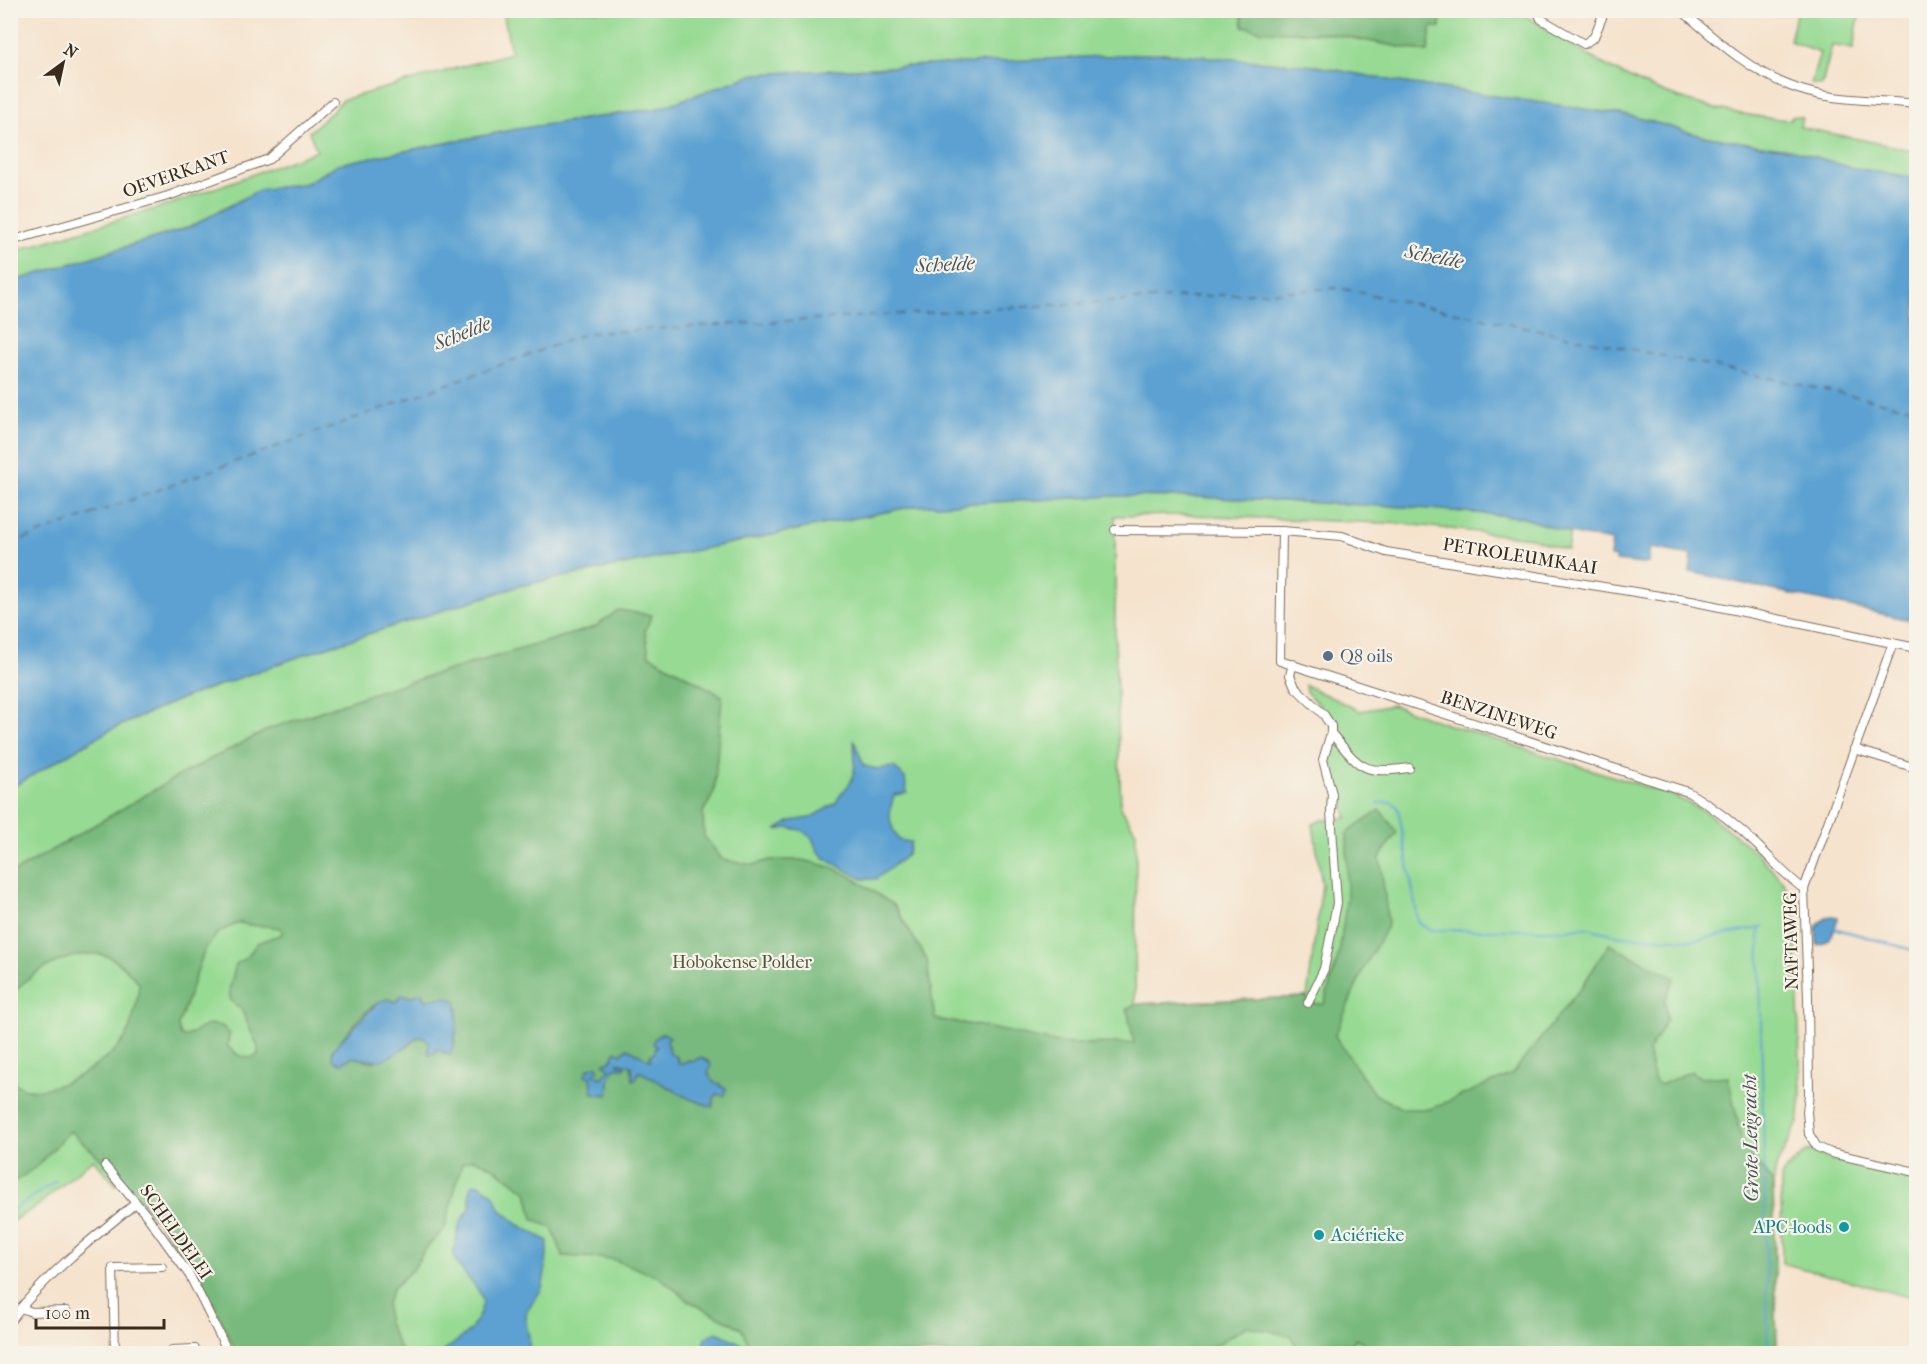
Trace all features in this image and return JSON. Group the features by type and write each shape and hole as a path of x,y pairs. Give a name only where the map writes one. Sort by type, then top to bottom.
{"street":[{"path":"1537,10 1541,19 1584,44 1594,38 1605,10"},
{"path":"1681,10 1713,39 1741,59 1789,86 1856,99 1917,104"},
{"name":"OEVERKANT","path":"10,241 157,200 269,159 333,102"},
{"name":"PETROLEUMKAAI","path":"1115,530 1282,531 1342,536 1386,552 1679,599 1917,648"},
{"path":"1282,531 1280,661 1293,664 1290,675 1292,682 1328,719 1331,726 1323,760 1332,794 1331,812 1337,903 1324,969 1308,1003"},
{"name":"NAFTAWEG","path":"1893,643 1804,889 1808,997 1809,1094 1807,1112 1809,1134 1814,1144 1831,1153 1917,1172"},
{"name":"BENZINEWEG","path":"1293,664 1554,751 1688,792 1707,804 1748,837 1791,880 1804,889"},
{"path":"1331,733 1352,759 1366,768 1384,772 1409,768"},
{"path":"1854,749 1917,768"},
{"name":"SCHELDELEI","path":"105,1167 136,1203 190,1276 229,1353"},
{"path":"10,1322 68,1259 136,1203"},
{"path":"115,1353 113,1268 162,1268"},
{"path":"21,1308 32,1312 66,1311"},
{"path":"172,1353 172,1350 195,1349"}],"green space":[{"path":"1241,10 1243,26 1261,31 1326,33 1427,52 1431,26 1440,27 1441,11 1525,16 1623,75 1692,102 1740,114 1789,120 1792,116 1802,117 1800,127 1916,151 1916,178 1848,167 1794,150 1702,136 1632,116 1399,82 1316,66 1163,53 755,74 659,108 517,129 338,164 307,183 259,190 190,227 11,282 11,252 171,204 317,151 309,132 342,100 511,53 503,11"},
{"path":"1241,10 1441,11 1440,27 1431,27 1428,52 1326,33 1261,31 1243,26"},
{"path":"1797,11 1860,11 1853,49 1832,45 1822,85 1811,84 1820,53 1790,41"},
{"name":"Hobokense Polder","path":"1114,496 1196,497 1407,507 1521,517 1570,533 1567,550 1531,538 1406,524 1190,515 1115,516 1115,638 1121,808 1136,832 1135,1004 1307,997 1322,885 1313,824 1322,820 1347,818 1330,757 1342,733 1339,723 1306,692 1305,685 1360,711 1393,705 1449,725 1672,795 1707,813 1756,852 1784,883 1795,905 1801,1096 1798,1123 1777,1164 1773,1183 1777,1353 236,1353 213,1305 172,1241 122,1180 116,1185 93,1159 36,1207 11,1222 10,788 108,731 183,698 309,653 519,586 915,506"},
{"name":"Hobokense Polder","path":"618,610 652,615 645,630 649,655 722,696 714,793 703,812 704,836 723,860 754,865 769,860 802,860 832,867 894,905 927,960 935,1019 981,1026 1063,1044 1134,1043 1127,1009 1135,1004 1307,997 1308,1003 1324,1004 1339,954 1347,896 1347,833 1380,810 1397,832 1380,857 1388,924 1363,970 1335,1036 1374,1094 1403,1109 1430,1109 1512,1074 1583,985 1609,944 1675,978 1665,1000 1667,1019 1648,1052 1655,1081 1661,1085 1691,1071 1701,1078 1728,1076 1743,1146 1773,1183 1777,1353 1363,1354 1363,1341 1355,1339 1352,1344 1352,1353 1299,1353 1292,1336 1247,1326 1211,1348 1171,1353 753,1353 741,1328 689,1301 659,1277 612,1259 563,1256 552,1228 533,1219 527,1192 491,1166 473,1159 462,1163 445,1228 423,1252 415,1267 393,1288 387,1304 387,1321 402,1353 236,1353 205,1290 166,1232 122,1180 70,1131 36,1167 11,1184 10,1081 23,1088 39,1089 69,1081 99,1064 121,1043 128,1032 139,983 113,959 91,954 51,964 27,979 11,998 11,874 178,776 269,729 382,690 595,627","holes":["241,923 282,929 282,934 257,943 248,956 236,964 229,991 231,1001 241,1009 258,1047 258,1054 250,1058 238,1054 227,1045 230,1034 222,1026 209,1024 185,1037 181,1036 178,1026 205,949 218,933","422,993 425,1000 447,997 458,1009 454,1047 445,1053 438,1050 433,1053 427,1039 419,1037 403,1049 373,1062 352,1057 339,1063 334,1060 332,1051 369,1009 384,1000 396,1002 402,995 410,997","663,1033 670,1037 667,1039 669,1050 671,1055 677,1057 680,1064 690,1060 692,1062 701,1057 706,1060 710,1066 708,1074 713,1082 725,1088 724,1096 717,1094 714,1097 713,1107 688,1098 639,1071 636,1080 633,1080 631,1066 617,1061 618,1065 623,1065 624,1068 614,1068 609,1078 608,1095 593,1093 591,1077 587,1076 589,1068 597,1066 593,1074 602,1078 610,1069 604,1064 611,1061 615,1052 621,1054 627,1048 651,1061 650,1055 655,1053 657,1047 653,1043 655,1038"]},
{"path":"1813,1150 1823,1157 1916,1181 1916,1299 1782,1263 1781,1178 1786,1169 1808,1151"}],"water":[{"name":"Schelde","path":"1163,53 1316,66 1399,82 1632,116 1702,136 1794,150 1848,167 1916,178 1916,612 1914,621 1690,572 1692,555 1650,548 1648,563 1616,561 1615,558 1610,557 1612,541 1570,533 1521,517 1407,507 1196,497 1114,496 915,506 519,586 309,653 183,698 108,731 11,788 11,282 190,227 259,190 307,183 338,164 517,129 659,108 755,74"},
{"path":"854,740 864,766 877,769 894,767 905,778 907,793 894,795 890,819 899,840 911,842 907,855 876,879 862,879 826,859 817,850 812,838 801,830 788,828 776,830 791,821 810,818 836,803 854,775"},
{"path":"1826,917 1838,917 1832,935 1822,944 1817,945 1816,927"},
{"path":"422,993 425,1000 447,997 456,1001 456,1028 450,1054 438,1050 429,1055 429,1043 424,1037 419,1037 396,1054 384,1059 352,1057 342,1063 334,1061 332,1055 334,1048 378,1002 387,999 396,1002 401,995 410,997"},
{"path":"663,1033 670,1037 667,1039 669,1053 677,1057 680,1064 690,1060 692,1062 701,1057 711,1065 708,1074 715,1083 726,1088 724,1096 717,1094 714,1098 712,1107 688,1098 639,1071 636,1079 633,1080 632,1066 618,1062 618,1065 625,1065 625,1068 614,1068 609,1079 608,1095 593,1093 591,1077 585,1075 588,1069 597,1066 599,1070 593,1074 602,1078 610,1069 604,1063 611,1061 616,1051 621,1054 628,1048 651,1061 650,1055 655,1053 657,1047 653,1043 655,1038"},
{"path":"479,1184 493,1194 501,1210 519,1225 548,1241 542,1288 528,1309 526,1317 530,1343 527,1353 442,1353 471,1330 480,1313 483,1300 478,1290 457,1264 453,1253 460,1223 470,1208 470,1187"},
{"path":"717,1332 744,1345 749,1353 700,1353 706,1337"}],"waterway":[{"path":"1378,803 1392,802 1398,808 1418,920 1421,925 1431,930 1568,930 1583,927 1621,936 1694,940 1759,928"},
{"name":"Grote Leigracht","path":"1763,926 1759,928 1768,1354"},
{"name":"Grote Leigracht","path":"1834,928 1916,951"},
{"path":"10,1212 56,1181"}],"ferry route":[{"path":"10,544 588,333 1339,288 1916,409"}],"place":[{"name":"Q8 oils","path":"1328,656"},
{"name":"APC-loods","path":"1844,1227"},
{"name":"Aciérieke","path":"1319,1235"}]}
